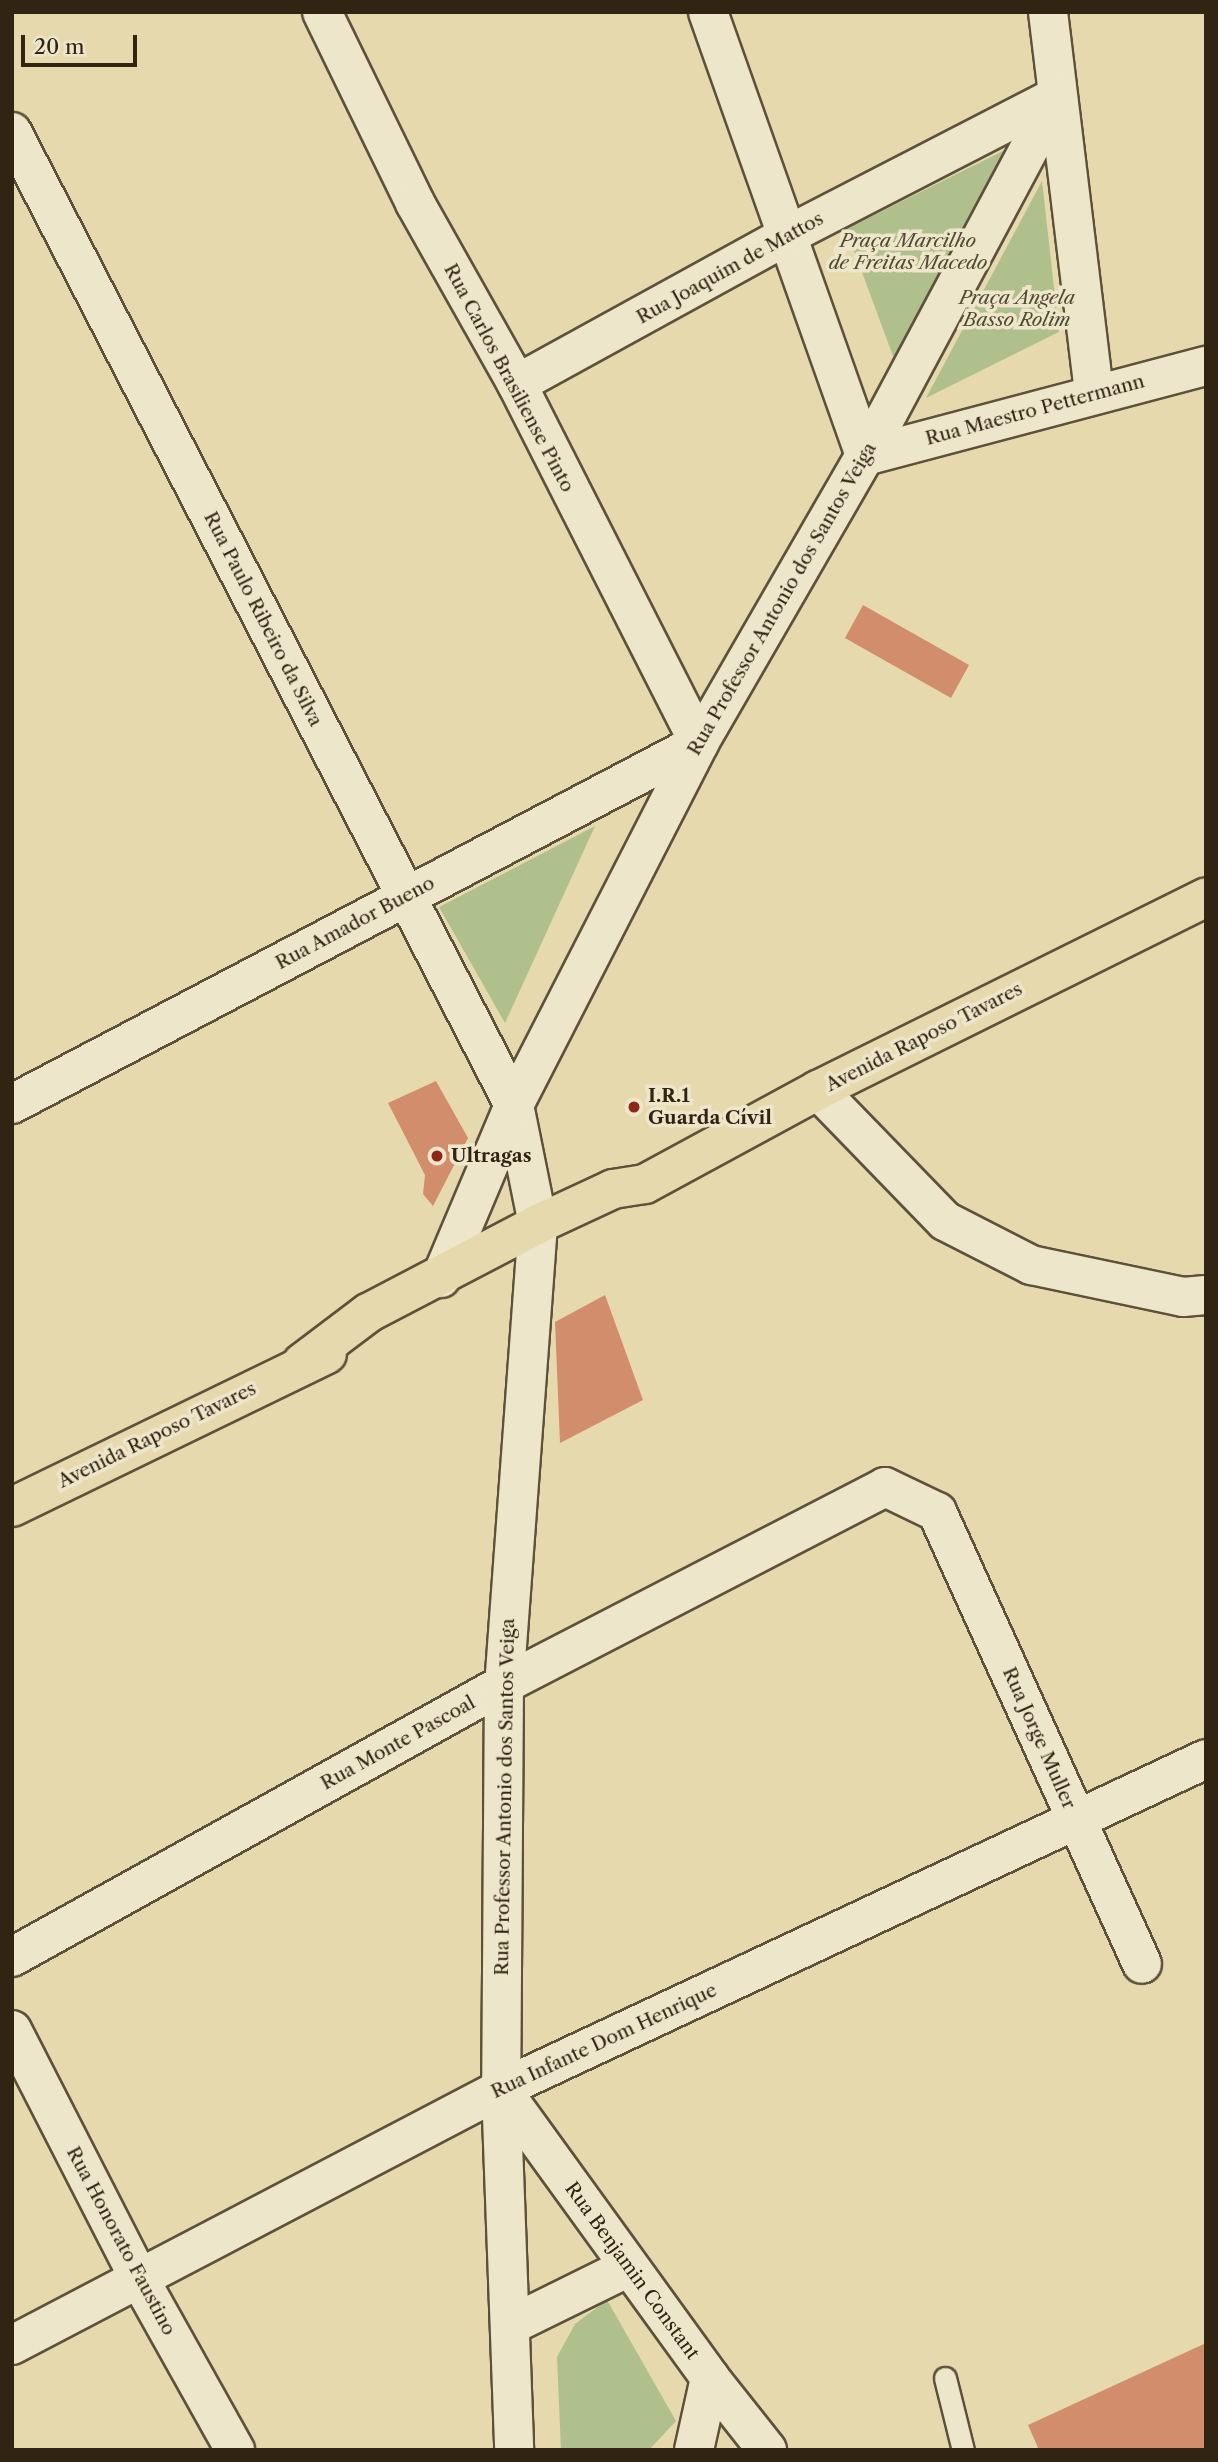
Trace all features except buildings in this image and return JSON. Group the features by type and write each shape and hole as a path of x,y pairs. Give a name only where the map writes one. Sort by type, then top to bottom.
{"main road":[{"name":"Avenida Raposo Tavares","path":"302,1363 368,1313 442,1278 628,1203 645,1184 818,1090 1206,897"},
{"name":"Avenida Raposo Tavares","path":"12,1507 302,1363 400,1327 537,1239"}],"street":[{"name":"Rua Carlos Brasiliense Pinto","path":"322,12 415,203 517,384 699,743"},
{"path":"708,12 865,457"},
{"path":"1048,12 1094,393"},
{"name":"Rua Joaquim de Mattos","path":"517,384 788,235 1057,96"},
{"name":"Rua Professor Antonio dos Santos Veiga","path":"442,1278 514,1105 699,743 865,457 1057,96"},
{"name":"Rua Paulo Ribeiro da Silva","path":"12,132 514,1105"},
{"name":"Rua Maestro Pettermann","path":"865,457 1094,393 1206,366"},
{"name":"Rua Amador Bueno","path":"12,1104 699,743"},
{"path":"818,1090 945,1221 1031,1265 1184,1297 1206,1294"},
{"name":"Rua Professor Antonio dos Santos Veiga","path":"514,1105 537,1239 504,1684 501,2089 514,2450"},
{"name":"Rua Monte Pascoal","path":"12,1956 504,1684 885,1487 937,1512"},
{"name":"Rua Jorge Muller","path":"937,1512 1142,1964"},
{"name":"Rua Infante Dom Henrique","path":"12,2345 501,2089 1206,1759"},
{"name":"Rua Honorato Faustino","path":"12,2030 140,2280 235,2450"},
{"name":"Rua Benjamin Constant","path":"501,2089 710,2378 767,2450"},
{"path":"511,2325 629,2267"},
{"path":"694,2450 710,2378"}],"lane":[{"path":"945,2378 963,2450"}],"green space":[{"name":"Praça Marcilho de Freitas Macedo","path":"1015,145 900,375 846,229"},
{"name":"Praça Angela Basso Rolim","path":"1042,181 1059,332 926,398"},
{"path":"595,826 505,1023 439,907"},
{"path":"607,2300 676,2421 649,2450 561,2450 557,2357 575,2324"}],"place":[{"name":"I.R.1 Guarda Cívil","path":"634,1107"},
{"name":"Ultragas","path":"437,1156"}]}
